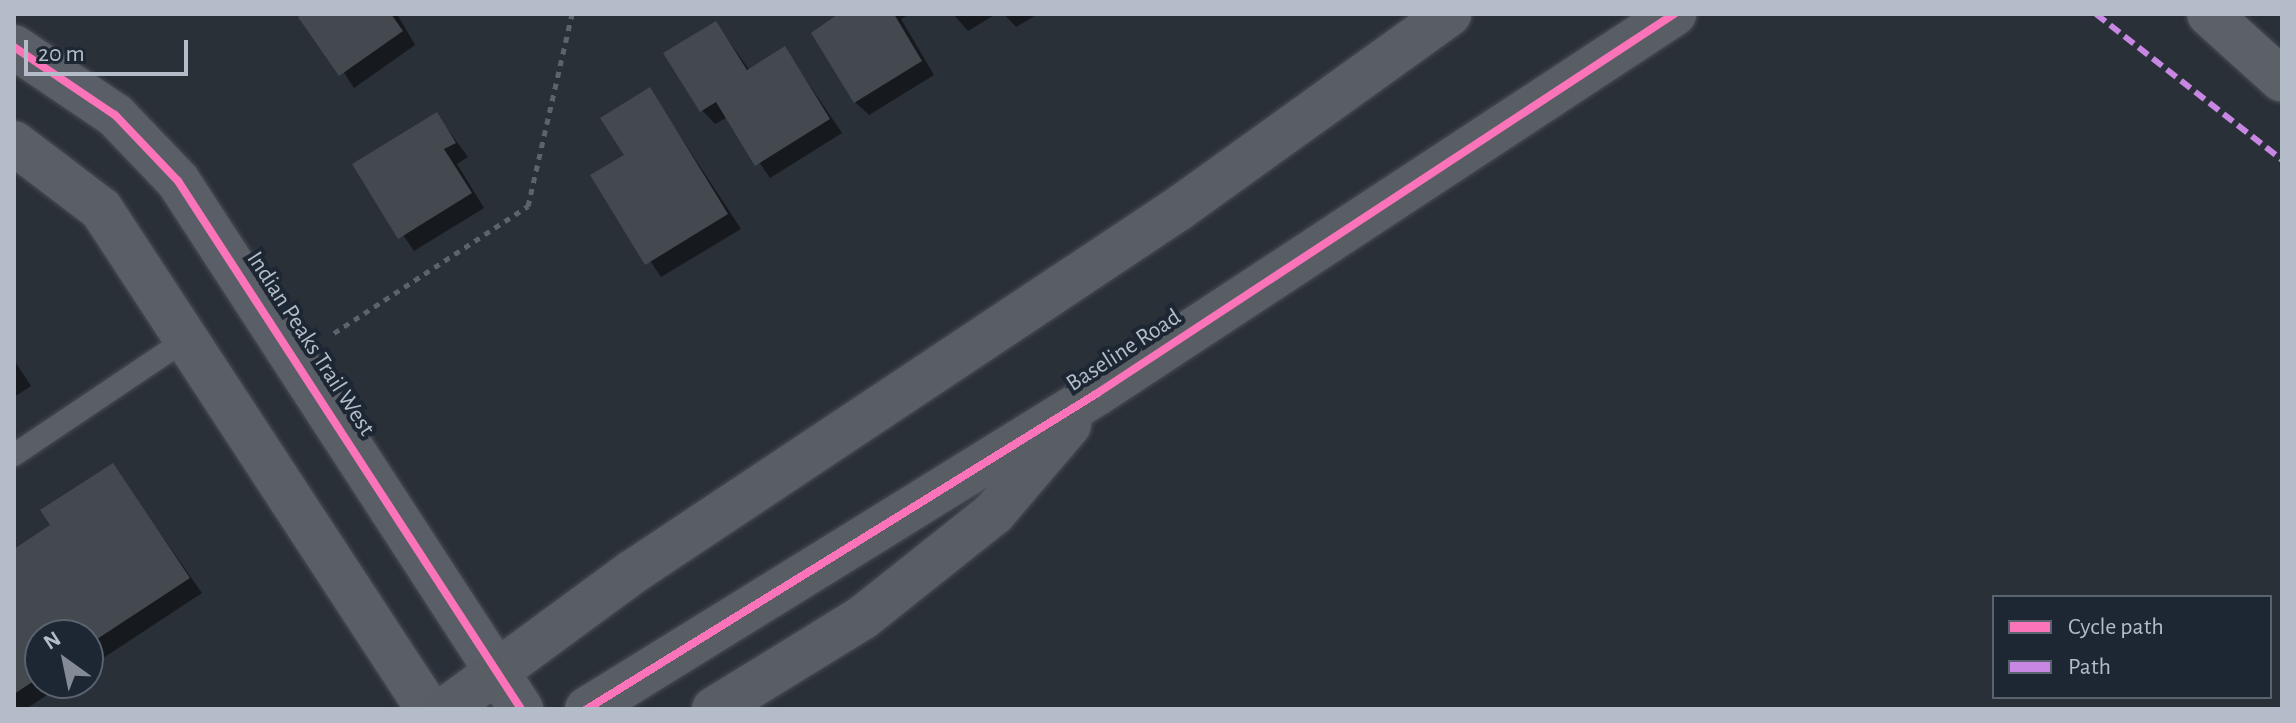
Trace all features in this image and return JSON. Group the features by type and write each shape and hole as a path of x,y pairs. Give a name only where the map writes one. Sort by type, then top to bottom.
{"main road":[{"path":"446,709 631,573 1178,209 1449,14"},
{"name":"Baseline Road","path":"587,709 1096,394 1674,14"},
{"path":"2209,14 2282,80"},
{"path":"714,709 862,618 994,513 1096,394"}],"street":[{"name":"Indian Peaks Trail West","path":"14,47 115,115 178,181 499,668 521,709"},
{"path":"14,143 101,209 428,709"}],"lane":[{"path":"14,455 185,340"}],"path":[{"path":"296,357 528,206 572,14"}],"building":[{"path":"302,14 391,14 403,31 339,76 298,17"},
{"path":"838,14 894,14 922,61 854,103 811,33"},
{"path":"716,21 747,70 785,46 830,119 755,166 716,102 700,112 663,53"},
{"path":"650,87 728,214 645,265 590,175 624,155 600,118"},
{"path":"437,112 456,143 444,149 472,193 398,239 352,164"},
{"path":"113,463 190,578 104,634 104,619 24,619 24,687 14,694 14,549 50,525 40,510"}],"marked path":[{"path":"2096,14 2282,160"}],"cycle path":[{"path":"587,709 1096,394 1674,14"},
{"path":"14,47 115,115 178,181 521,709"}]}
